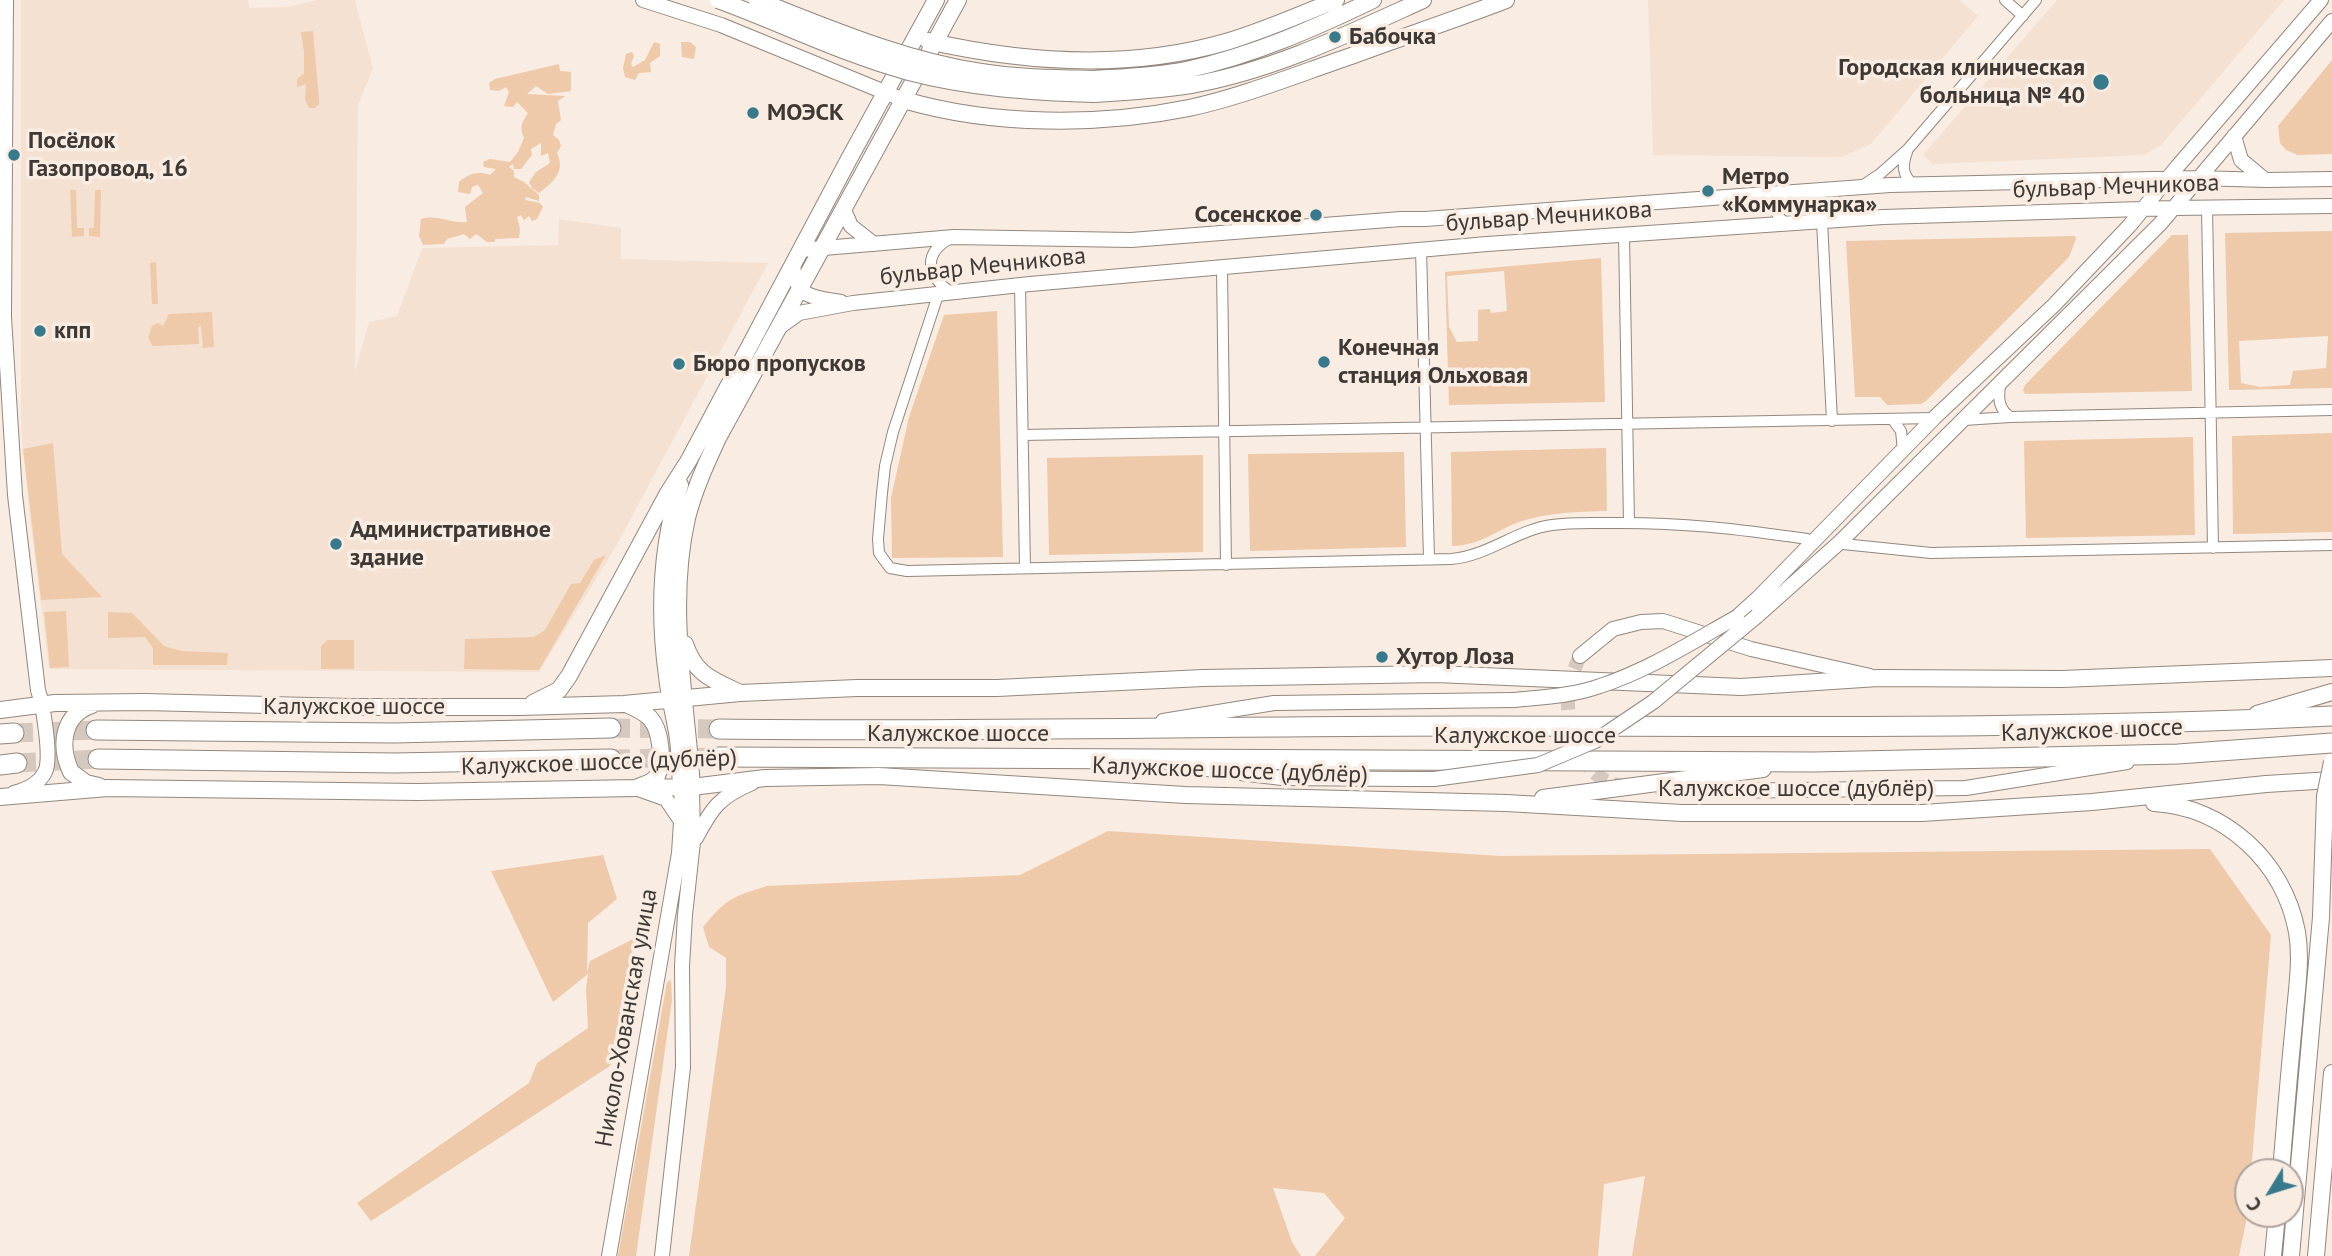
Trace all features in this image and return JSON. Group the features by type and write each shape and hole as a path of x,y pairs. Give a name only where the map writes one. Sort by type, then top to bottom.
{"highway":[{"name":"Калужское шоссе","path":"719,729 2068,725 2332,716"},
{"name":"Калужское шоссе","path":"96,730 394,733 611,728"},
{"name":"Калужское шоссе","path":"718,758 1814,762 2178,754 2332,743"},
{"path":"97,759 394,763 611,759"}],"main road":[{"path":"718,0 846,51 909,72 978,86 1027,92 1094,86 1193,85 1248,70 1333,41 1423,0"},
{"path":"757,0 853,38 915,58 981,72 1094,86 1220,61 1314,29 1373,0"},
{"path":"520,707 559,690 569,676 668,493 689,460 936,0"},
{"path":"674,675 681,559 687,519 698,483 718,438 799,287 958,0"},
{"path":"915,38 1045,58 1097,61 1155,56 1225,42 1336,0"},
{"path":"904,100 951,110 1025,120 1093,120 1147,115 1228,98 1506,0"},
{"path":"687,787 678,742 678,699 662,629 664,562 670,521 689,460"},
{"path":"679,624 695,667 740,694"},
{"path":"0,710 43,704 100,703 520,707 624,704 857,688 997,688 1202,678 1423,674 1741,687 1878,678 2062,680 2328,667"},
{"path":"2233,721 2332,692"},
{"path":"100,703 76,712 69,721 65,744 68,766 76,778 108,788"},
{"path":"624,704 644,712 659,733 658,774 652,781 636,788"},
{"path":"2307,744 2332,750"},
{"path":"1506,803 1814,762"},
{"path":"2291,1256 2321,917 2325,796 2332,762"},
{"name":"Калужское шоссе (дублёр)","path":"2,796 108,788 418,792 687,787 765,778 879,776 1185,795 1506,803 1682,813 1922,813 2092,802 2332,780"},
{"path":"2092,802 2169,804 2188,808 2211,818 2248,842 2272,870 2281,886 2293,916 2299,950 2282,1158"},
{"path":"2316,1256 2332,1073"},
{"path":"2273,1256 2276,1228"}],"street":[{"path":"2,796 28,789 45,773 48,765 43,704 38,690 15,495 4,317 6,0"},
{"path":"643,0 721,25 904,100"},
{"path":"2005,0 2023,16"},
{"path":"1861,187 1908,149 2036,0"},
{"path":"1120,727 1274,703 1558,696 1599,687 1650,666 1737,617 1934,418 2054,305 2143,210 2321,0"},
{"path":"1126,759 1282,778 1433,779 1538,765 1595,741 1653,702 1757,616 1840,542 2000,386 2160,225 2332,21"},
{"path":"2234,136 2241,160 2266,180"},
{"path":"1908,149 1903,171 1914,185"},
{"name":"бульвар Мечникова","path":"797,257 822,248 954,237 1131,240 1861,187 2198,178 2332,179"},
{"path":"1783,193 1777,200 1775,209 1786,223"},
{"name":"бульвар Мечникова","path":"777,328 799,313 853,303 1020,285 1421,249 1883,217 2332,206"},
{"path":"2207,207 2213,548"},
{"path":"844,210 851,226 874,244"},
{"path":"1822,221 1832,421"},
{"path":"1623,235 1629,523"},
{"path":"954,237 941,244 931,261 937,280 954,294"},
{"path":"1421,249 1429,559"},
{"path":"797,257 794,281 799,287 813,297 853,303"},
{"path":"1222,268 1226,565"},
{"path":"1020,285 1025,568"},
{"path":"938,295 889,448 880,516 879,553 886,565 899,571 1459,558 1475,555 1544,526 1629,523 1675,523 1807,539"},
{"path":"2000,386 2000,406 2010,417"},
{"path":"1964,421 2010,417 2332,410"},
{"path":"1023,435 1934,418"},
{"path":"1893,420 1903,436 1903,450"},
{"path":"1843,544 1931,553 2332,545"},
{"path":"1580,656 1613,629 1640,621 1663,621 1751,649 1878,678"},
{"path":"1710,791 1966,788 2178,754"},
{"path":"693,842 706,816 716,804 732,792 765,778"},
{"name":"Николо-Хованская улица","path":"609,1256 679,853 687,787"},
{"name":"Николо-Хованская улица","path":"662,1256 683,1067 683,934 693,842 687,787"},
{"path":"636,788 666,799 681,821"}],"shaded area":[{"path":"21,0 248,0 249,8 288,7 317,0 355,0 373,69 358,105 355,371 369,322 397,316 422,248 558,245 559,219 621,228 621,259 768,263 615,548 539,672 49,669 21,427"},
{"path":"1648,0 1959,0 1978,16 1871,144 1841,157 1653,155"},
{"name":"Городская клиническая больница № 40","path":"2057,0 2284,0 2161,145 2144,155 1933,164 1923,155"},
{"path":"313,31 319,104 315,108 309,108 305,100 306,84 297,87 297,79 304,74 301,32"},
{"path":"654,42 660,44 660,56 650,63 651,72 639,73 635,80 625,77 623,68 626,54 632,52 633,67 645,60"},
{"path":"681,42 690,42 696,47 694,59 682,57"},
{"path":"2332,60 2332,154 2298,155 2286,150 2280,143 2278,126"},
{"path":"559,64 560,71 571,72 571,91 548,94 536,86 527,94 565,96 558,101 561,120 556,124 553,135 561,146 557,153 560,166 557,176 539,193 529,182 536,172 550,163 548,153 541,156 541,143 531,149 532,155 521,169 514,169 513,164 509,167 514,171 514,177 539,195 539,201 526,197 525,200 540,203 543,207 537,219 532,221 529,216 524,220 521,215 517,217 519,238 487,242 476,234 470,239 464,234 447,239 444,244 423,245 419,236 421,219 467,222 465,207 483,193 478,185 472,187 470,194 458,192 459,182 474,174 490,175 496,169 484,167 483,162 490,159 510,162 524,138 522,125 528,113 517,102 513,107 504,106 509,92 506,87 499,91 490,90 489,83 495,79"},
{"path":"70,190 76,190 77,228 84,228 84,236 72,237"},
{"path":"95,190 101,190 100,237 89,236 89,228 94,228"},
{"path":"2332,231 2332,388 2229,390 2225,233","holes":["2328,336 2326,368 2293,371 2290,385 2260,387 2241,383 2239,341"]},
{"path":"2172,235 2188,235 2192,391 2025,394 2025,385"},
{"path":"2075,236 2069,257 1926,401 1921,404 1887,405 1880,397 1855,397 1846,241"},
{"path":"1601,258 1605,402 1449,405 1445,272","holes":["1504,271 1507,311 1491,313 1490,309 1478,310 1478,341 1457,342 1449,327 1447,276"]},
{"path":"156,262 158,304 152,304 150,263"},
{"path":"997,311 1003,557 892,558 891,498 909,417 944,315"},
{"path":"212,312 214,347 203,348 201,326 198,327 199,344 153,346 148,338 152,326 158,323 163,326 169,314"},
{"path":"2332,433 2332,532 2233,534 2232,436"},
{"path":"2193,437 2195,535 2026,538 2024,441"},
{"path":"53,443 62,554 102,597 41,600 23,449"},
{"path":"1606,448 1607,511 1541,516 1519,522 1479,541 1452,546 1451,452"},
{"path":"1404,452 1406,547 1250,551 1248,454"},
{"path":"1203,455 1203,552 1049,555 1047,458"},
{"path":"606,555 539,670 464,669 465,639 534,637 545,630 571,584 580,583 594,560"},
{"path":"66,611 69,667 50,668 44,612"},
{"path":"108,612 132,613 164,646 182,651 228,653 227,665 153,665 153,648 145,637 108,638"},
{"path":"328,640 354,640 354,669 321,669 321,646"},
{"path":"1108,831 1500,856 2210,849 2271,935 2252,1158 2234,1158 2234,1228 2245,1228 2239,1256 1632,1256 1645,1176 1604,1184 1598,1256 1315,1256 1345,1218 1324,1193 1273,1188 1292,1242 1301,1256 689,1256 726,987 726,958 709,947 703,927 725,904 738,896 767,886 1020,875"},
{"path":"603,855 617,899 588,923 587,972 590,961 635,938 610,1066 371,1221 357,1203 529,1083 537,1063 588,1028 588,974 553,1002 491,871"},
{"path":"671,980 672,1000 636,1256 618,1256 667,982"}],"tunnel":[{"path":"1580,656 1568,693 1574,738 1588,765 1598,775 1610,783 1625,786"},
{"path":"611,728 719,729"},
{"path":"14,733 96,730"},
{"path":"611,759 718,757"},
{"path":"17,763 98,759"},
{"path":"1656,788 1711,791"}],"place":[{"name":"Бабочка","path":"1335,37"},
{"name":"Городская клиническая больница № 40","path":"2101,82"},
{"name":"МОЭСК","path":"753,113"},
{"name":"Посёлок Газопровод, 16","path":"14,155"},
{"name":"Метро «Коммунарка»","path":"1708,191"},
{"name":"Сосенское","path":"1316,215"},
{"name":"кпп","path":"40,331"},
{"name":"Конечная станция Ольховая","path":"1324,362"},
{"name":"Бюро пропусков","path":"679,364"},
{"name":"Административное здание","path":"336,544"},
{"name":"Хутор Лоза","path":"1382,657"}]}
